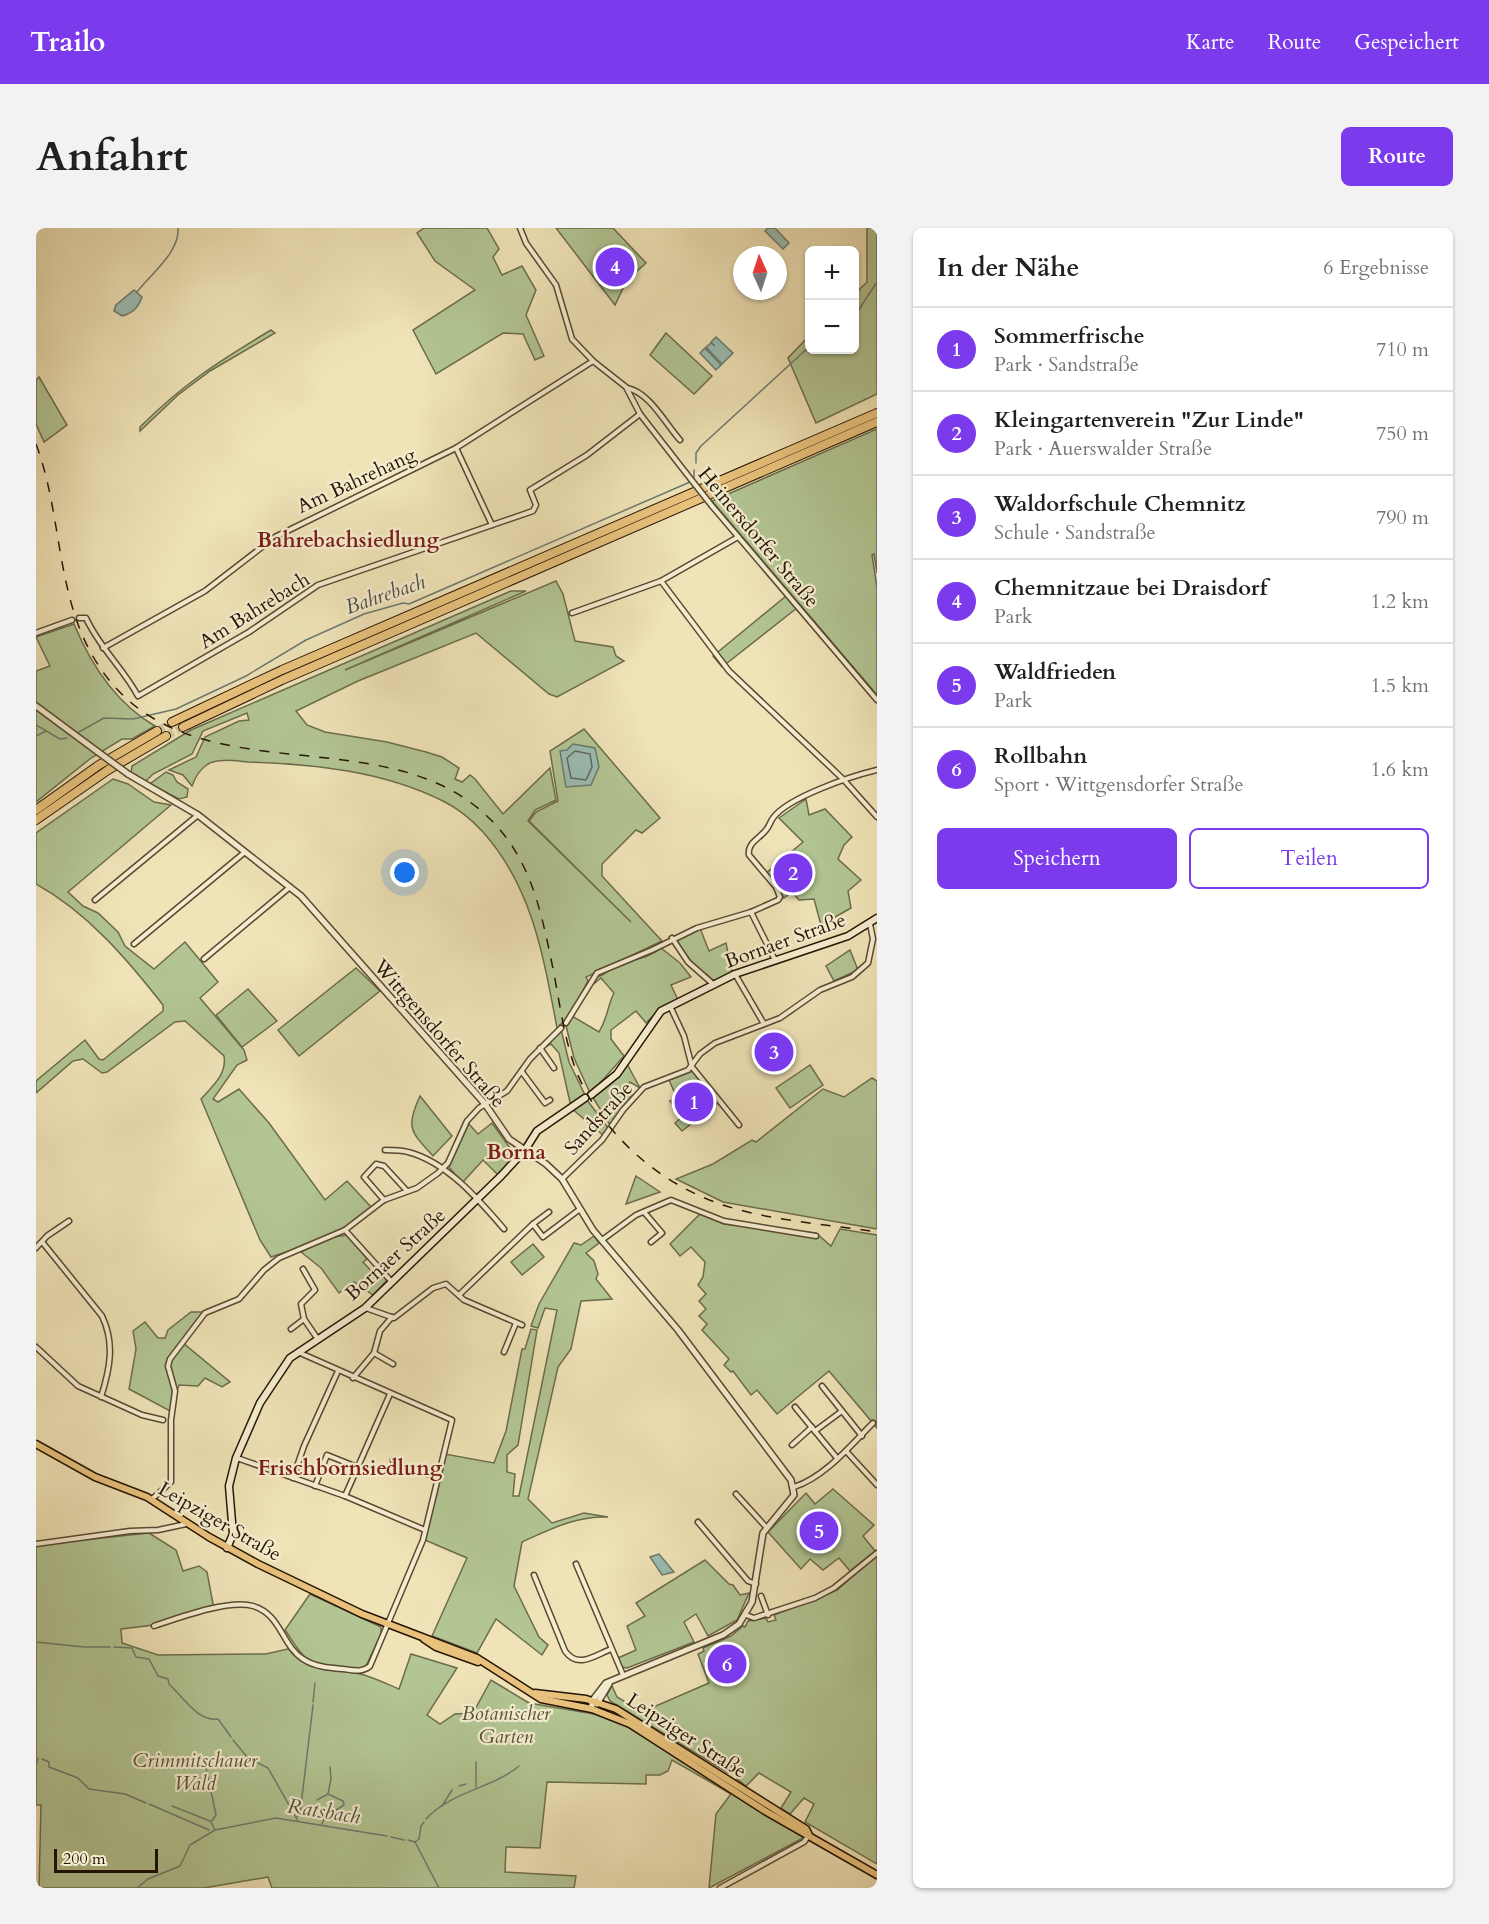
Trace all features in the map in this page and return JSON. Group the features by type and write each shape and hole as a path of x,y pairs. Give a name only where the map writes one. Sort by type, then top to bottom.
{"highway":[{"path":"172,722 282,670 877,412"},
{"path":"183,727 282,680 877,422"},
{"path":"36,810 99,765 157,731"},
{"path":"36,820 108,770 166,736"}],"main road":[{"name":"Bornaer Straße","path":"227,1548 233,1534 229,1486 236,1458 272,1382 297,1352 365,1308 477,1201 525,1150 541,1128 588,1097 617,1074 649,1025 661,1011 735,974 836,941 870,924 877,918"},
{"name":"Leipziger Straße","path":"36,1445 95,1477 152,1499 227,1548 388,1624 483,1662 546,1701 592,1709 630,1724 804,1835 809,1835 877,1875"},
{"name":"Leipziger Straße","path":"534,1693 595,1701 612,1707 806,1829 809,1835"}],"street":[{"name":"Heinersdorfer Straße","path":"520,228 526,243 556,285 572,339 592,361 626,387 636,390 650,403 680,440"},
{"name":"Am Bahrehang","path":"103,648 205,591 275,537 456,448 592,361"},
{"name":"Heinersdorfer Straße","path":"626,387 640,414 712,506 877,700"},
{"name":"Am Bahrebach","path":"103,648 129,679 138,696 249,632 309,590 533,511 536,505 530,490 587,455 640,414"},
{"path":"456,448 492,525"},
{"path":"572,613 661,580 738,537"},
{"path":"661,580 729,671 843,779 877,817"},
{"path":"79,618 86,618 103,648"},
{"path":"36,633 72,620"},
{"name":"Wittgensdorfer Straße","path":"36,706 128,774 198,814 290,886 485,1104 504,1133 562,1179 602,1240 678,1330 792,1480 794,1487"},
{"path":"566,1023 597,973 652,950 672,938 752,912 780,897 776,887 749,855 748,849 751,844 767,829 774,816 804,797 843,779 877,770"},
{"path":"95,900 198,814"},
{"path":"134,944 246,852"},
{"path":"204,959 290,886"},
{"path":"752,912 775,960"},
{"name":"Sandstraße","path":"562,1179 602,1140 636,1094 647,1085 692,1067 700,1054 715,1043 780,1018 820,990 851,977 868,963 873,939 870,924"},
{"path":"672,938 688,962 714,985"},
{"path":"735,974 764,1024"},
{"path":"670,1006 682,1033 692,1067 739,1125"},
{"path":"152,1499 171,1482 171,1420 175,1391 168,1366 173,1354 205,1313 239,1299 264,1270 279,1258 345,1230 384,1200 407,1191 443,1168 467,1121 485,1104 502,1096 540,1048 561,1028"},
{"path":"540,1048 554,1068"},
{"path":"522,1072 546,1103 550,1100"},
{"path":"385,1150 408,1152 443,1168 504,1229"},
{"path":"384,1200 364,1177 376,1164 384,1166 407,1191"},
{"path":"602,1240 644,1212 671,1200 724,1221 816,1236"},
{"path":"533,1224 543,1237 580,1209"},
{"path":"459,1294 533,1224 549,1212"},
{"path":"644,1212 662,1233 651,1242"},
{"path":"36,1248 47,1236 69,1221"},
{"path":"345,1230 391,1281"},
{"path":"43,1243 102,1316 108,1329 110,1356 101,1397"},
{"path":"303,1269 315,1290 301,1304 304,1319 317,1338"},
{"path":"365,1308 394,1318 441,1284 449,1285 464,1300 522,1325"},
{"path":"353,1378 374,1353 380,1331 392,1317"},
{"path":"291,1329 304,1319"},
{"path":"504,1352 516,1323"},
{"path":"36,1347 78,1386 142,1415 162,1420"},
{"path":"154,1626 206,1611 250,1605 272,1618 303,1659 322,1667 363,1671 370,1666 425,1530 452,1420 297,1352"},
{"path":"374,1353 393,1364"},
{"path":"293,1478 338,1371"},
{"path":"822,1386 862,1436"},
{"path":"345,1496 390,1394"},
{"path":"795,1407 837,1458"},
{"path":"815,1431 842,1411"},
{"path":"592,1709 602,1686 623,1675 723,1635 746,1615 752,1602 761,1541 766,1527 791,1500 794,1487 803,1484 846,1451 873,1423"},
{"path":"792,1445 812,1427"},
{"path":"846,1451 877,1485"},
{"path":"315,1486 327,1455 357,1467"},
{"path":"236,1458 345,1496 425,1530"},
{"path":"393,1460 394,1464 408,1470 437,1477"},
{"path":"736,1494 766,1527"},
{"path":"698,1522 748,1581 756,1584"},
{"path":"36,1544 130,1531 158,1530 188,1524"},
{"path":"746,1615 754,1618 768,1615 834,1588 877,1553"},
{"path":"576,1564 623,1675"},
{"path":"534,1575 565,1651 572,1659 582,1661 611,1649"},
{"path":"761,1596 768,1615"},
{"path":"595,1701 615,1679"},
{"path":"604,1691 605,1698 612,1707"},
{"path":"720,1888 804,1842 809,1835"}],"green space":[{"path":"424,228 487,228 499,249 493,257 502,275 522,266 536,290 526,315 544,356 535,360 523,334 503,333 436,374 413,330 475,290 435,261 417,233"},
{"path":"556,228 613,228 646,263 627,280 615,305"},
{"path":"867,228 877,228 877,394 816,423 788,358 805,340 805,354 859,354 859,290 867,282"},
{"path":"271,330 275,333 210,371 178,395 140,431 140,427 187,386 218,363"},
{"path":"666,333 712,376 694,394 650,355"},
{"path":"39,377 67,425 44,442 36,424 36,380"},
{"path":"877,429 877,573 874,554 872,555 877,587 877,695 712,501"},
{"path":"556,581 563,594 575,641 613,647 616,656 624,661 557,697 549,694 476,633 358,681 296,711 307,725 325,732 387,742 442,757 459,768 455,779 462,782 470,775 503,814 550,768 556,800 535,810 528,821 631,922 529,821 536,812 558,801 550,751 584,729 660,818 642,833 636,830 602,864 602,876 662,941 586,977 588,981 569,1016 560,1025 569,1062 586,1097 571,1107 559,1053 551,1044 541,1049 558,1033 542,953 525,902 500,854 483,832 464,815 448,804 420,791 372,776 323,767 222,760 205,766 192,786 183,775 169,770 196,757 205,737 239,721 249,720 247,713 203,731 192,754 153,774 145,782 131,773 132,766 191,730 511,591 526,591 345,670"},
{"path":"786,596 797,608 722,667 713,656"},
{"path":"74,624 88,654 106,682 128,706 155,726 132,739 122,739 91,758 36,802 36,671 50,666 36,637"},
{"path":"166,772 173,775 177,782 188,789 187,797 179,799 150,784"},
{"path":"113,779 128,784 154,802 171,805 68,892 83,906 98,913 118,932 125,946 154,969 185,942 218,982 200,998 244,1050 247,1060 237,1065 213,1099 218,1102 239,1089 269,1123 325,1200 347,1181 371,1207 345,1230 333,1237 348,1235 367,1259 363,1262 375,1275 380,1271 388,1279 373,1295 354,1282 339,1293 321,1268 301,1252 311,1247 308,1245 271,1257 260,1240 201,1099 221,1074 224,1056 185,1021 175,1022 107,1072 102,1073 83,1059 73,1061 36,1093 36,1081 85,1040 99,1059 103,1060 163,1011 163,1005 106,938 73,909 36,884 36,833"},
{"path":"806,799 809,815 825,809 852,837 844,845 838,859 861,880 848,891 851,908 821,925 814,899 799,900 792,892 784,898 765,874 803,842 779,818"},
{"path":"700,928 709,951 726,943 732,972 716,982 694,965 676,941 677,938"},
{"path":"661,948 680,963 691,977 671,985 678,1000 663,1006 646,1023 636,1011 611,1030 611,1039 624,1056 599,1087 590,1093 574,1058 566,1026 572,1016 599,1032 614,993 601,978 595,983 596,977 618,965 649,955"},
{"path":"850,950 858,970 834,981 826,966"},
{"path":"356,968 380,991 299,1056 278,1030"},
{"path":"248,989 277,1021 242,1047 216,1015"},
{"path":"626,1062 640,1088 630,1082 626,1089 632,1095 610,1125 592,1096"},
{"path":"810,1065 823,1085 790,1108 776,1088"},
{"path":"693,1071 718,1103 682,1131 675,1123 682,1117 670,1101 677,1098 669,1080"},
{"path":"872,1078 877,1081 877,1229 723,1202 676,1179 713,1164 752,1140 756,1142 823,1089 844,1097"},
{"path":"420,1096 452,1136 433,1156 415,1135 413,1129 413,1116"},
{"path":"587,1100 609,1129 604,1136 571,1108"},
{"path":"468,1123 478,1134 492,1123 515,1155 498,1175 483,1160 462,1183 449,1167"},
{"path":"636,1176 660,1192 626,1204"},
{"path":"700,1214 724,1224 816,1233 831,1246 840,1229 877,1235 877,1428 829,1371 777,1414 757,1390 751,1395 733,1371 731,1372 724,1365 729,1359 702,1330 707,1324 699,1316 706,1309 699,1301 706,1294 698,1285 703,1277 705,1262 691,1247 680,1256 670,1244"},
{"path":"594,1236 599,1243 586,1253 594,1261 598,1274 596,1279 612,1299 581,1301 571,1349 558,1367 528,1499 552,1523 584,1513 608,1517 574,1521 522,1542 514,1586 539,1637 548,1645 542,1655 496,1619 477,1653 432,1636 467,1558 425,1540 445,1454 494,1463 506,1431 522,1349 525,1349 531,1329 537,1330 518,1445 507,1455 507,1472 515,1474 513,1496 519,1496 557,1310 545,1308 538,1328 531,1326 539,1304 574,1243 581,1245"},
{"path":"533,1244 544,1257 522,1275 511,1262"},
{"path":"191,1312 203,1312 182,1342 230,1382 222,1387 205,1378 198,1386 179,1385 170,1411 129,1389 136,1349 133,1331 145,1322 158,1338 165,1338 168,1330"},
{"path":"833,1489 874,1525 863,1536 875,1551 850,1571 839,1558 823,1570 810,1559 801,1569 768,1532 806,1493 815,1504"},
{"name":"Crimmitschauer Wald","path":"149,1533 176,1550 183,1571 199,1566 207,1572 214,1609 154,1625 121,1629 122,1643 158,1655 266,1654 292,1648 315,1665 365,1675 399,1689 411,1654 457,1668 427,1715 440,1724 455,1714 473,1713 491,1680 529,1703 594,1714 605,1713 805,1837 709,1888 716,1814 731,1794 672,1760 668,1771 660,1775 646,1775 646,1784 547,1782 540,1848 506,1847 505,1872 576,1876 574,1888 272,1888 268,1877 204,1888 39,1888 41,1805 36,1805 36,1545"},
{"path":"877,1555 877,1864 805,1822 814,1804 804,1798 790,1814 781,1808 791,1792 759,1773 746,1786 737,1779 736,1767 732,1765 728,1773 610,1701 607,1695 612,1686 617,1697 642,1712 709,1683 698,1654 704,1651 703,1648 731,1636 743,1626 745,1627 748,1621 766,1618 768,1622 776,1620 774,1615 837,1590"},
{"path":"705,1560 729,1584 733,1585 740,1595 749,1593 737,1620 708,1636 696,1614 684,1622 694,1642 627,1668 621,1667 618,1658 636,1650 627,1626 645,1616 636,1603"},
{"path":"310,1594 381,1627 381,1634 366,1666 344,1669 326,1666 311,1661 299,1651 285,1630"}],"water":[{"path":"768,228 775,228 789,243 786,246 780,246 765,231"},
{"path":"134,290 142,297 135,310 122,316 114,311 116,305"},
{"path":"716,337 733,353 722,364 706,347 711,343 715,346 711,342"},
{"path":"705,348 721,365 716,370 700,353"},
{"path":"573,744 595,748 599,767 591,785 566,787 560,751 567,750"},
{"path":"659,1554 674,1572 662,1575 650,1557"}],"waterway":[{"path":"137,292 169,254 174,246 178,228"},
{"name":"Bahrebach","path":"859,309 877,282"},
{"name":"Bahrebach","path":"696,463 696,453 701,446 805,351"},
{"name":"Bahrebach","path":"79,732 104,718 133,719 176,709 246,676 306,640 364,614 403,603 409,604 690,482 694,478 694,470"},
{"name":"Bahrebach","path":"36,725 60,739 67,738"},
{"path":"36,736 46,731"},
{"path":"36,1642 110,1647"},
{"path":"114,1647 132,1648 136,1657 149,1659 158,1676 168,1679 169,1684 185,1702 204,1717 218,1719 231,1737"},
{"path":"313,1702 315,1683"},
{"path":"297,1817 300,1814 313,1705"},
{"path":"233,1740 248,1758 268,1768 298,1821"},
{"path":"36,1765 38,1758"},
{"path":"42,1759 49,1762 49,1767 78,1778 89,1789 125,1794 146,1803"},
{"path":"476,1762 476,1787"},
{"path":"426,1819 447,1802 497,1780 519,1766"},
{"path":"317,1800 328,1794 331,1779 330,1767"},
{"path":"206,1768 216,1815 211,1822 215,1830"},
{"path":"459,1786 466,1784"},
{"path":"442,1806 452,1790"},
{"path":"322,1824 325,1817 344,1805 343,1801 328,1794"},
{"path":"149,1804 209,1830"},
{"path":"172,1806 210,1821"},
{"name":"Ratsbach","path":"137,1888 148,1879 180,1866 190,1845 215,1830 276,1818 387,1836"},
{"path":"415,1842 419,1839 424,1822"},
{"name":"Ratsbach","path":"391,1837 404,1840"},
{"name":"Ratsbach","path":"408,1840 415,1842 439,1888"}],"tunnel":[{"path":"157,731 172,722"},
{"path":"166,736 183,727"}],"railway":[{"path":"36,444 44,469 65,575 79,627 90,651 127,699 172,728 224,744 392,768 443,786 489,818 514,849 531,883 547,939 572,1059 588,1096 618,1136 636,1154 677,1184 723,1205 779,1218 877,1232"}],"place":[{"name":"Chemnitzaue bei Draisdorf","path":"615,267"},
{"name":"Kleingartenverein \"Zur Linde\"","path":"793,873"},
{"name":"Waldorfschule Chemnitz","path":"774,1052"},
{"name":"Sommerfrische","path":"694,1102"},
{"name":"Waldfrieden","path":"819,1531"},
{"name":"Rollbahn","path":"727,1664"}],"district":[{"name":"Bahrebachsiedlung","path":"348,540"},
{"name":"Borna","path":"516,1152"},
{"name":"Frischbornsiedlung","path":"350,1468"}],"park label":[{"name":"Botanischer Garten","path":"506,1724"}]}
